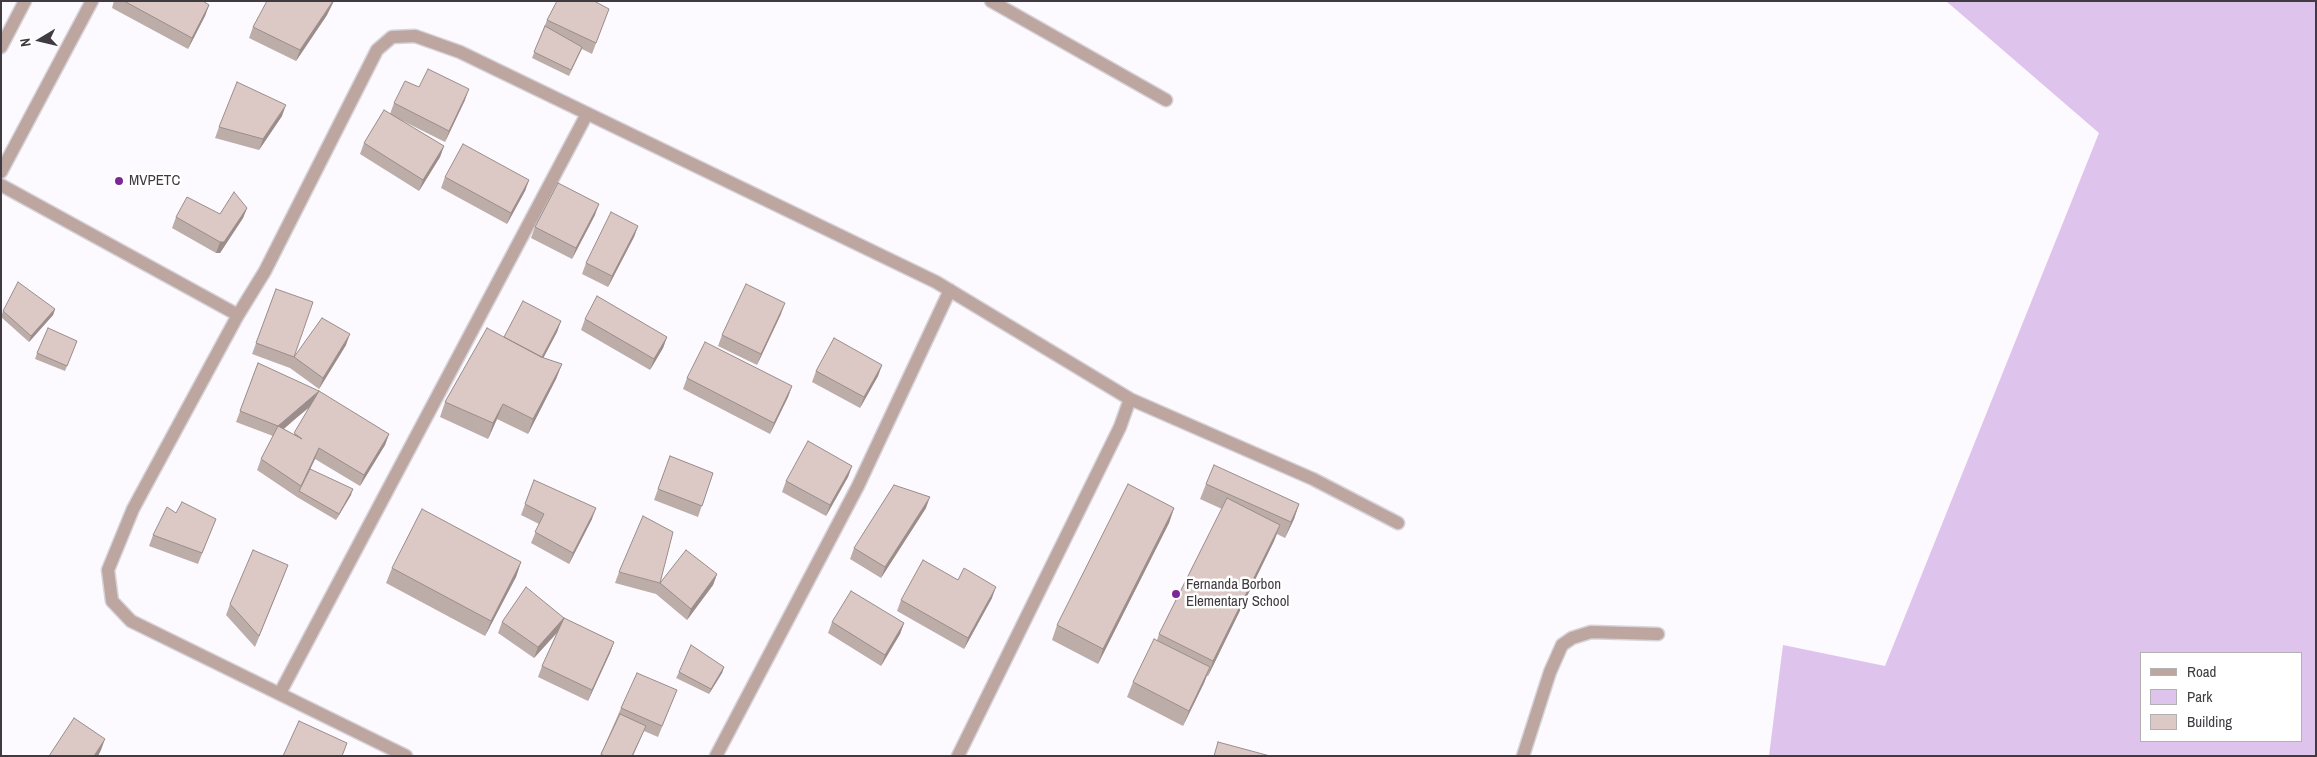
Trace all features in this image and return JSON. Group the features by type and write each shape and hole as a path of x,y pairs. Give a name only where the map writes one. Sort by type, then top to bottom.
{"street":[{"path":"1,48 25,1"},
{"path":"1,172 92,1"},
{"path":"991,1 1166,100"},
{"path":"406,756 130,621 112,601 108,583 108,570 133,510 238,315 264,271 377,50 392,37 415,36 452,49 587,114 950,290 1130,399 1312,479 1398,523"},
{"path":"280,693 587,114"},
{"path":"1,185 238,315"},
{"path":"716,756 858,486 950,290"},
{"path":"958,756 1120,427 1130,399"},
{"path":"1523,756 1550,672 1562,645 1572,638 1590,632 1658,634"}],"green space":[{"path":"1946,1 2316,1 2316,756 1769,756 1783,645 1885,666 2099,133"}],"building":[{"path":"124,1 203,1 209,5 192,38"},
{"path":"267,1 333,1 300,50 253,27"},
{"path":"557,1 594,1 609,9 596,43 547,20"},
{"path":"545,26 582,47 571,70 534,52"},
{"path":"428,69 469,89 449,131 394,103 405,81 419,87"},
{"path":"237,82 286,105 263,139 219,127"},
{"path":"384,110 444,146 423,180 364,143"},
{"path":"463,144 529,180 511,213 445,177"},
{"path":"558,183 599,204 576,248 535,227"},
{"path":"234,192 247,208 224,242 220,242 176,217 187,197 220,214"},
{"path":"611,212 638,226 612,276 586,263"},
{"path":"18,282 55,309 31,336 3,311"},
{"path":"746,284 785,303 761,354 722,335"},
{"path":"276,289 313,302 294,357 256,343"},
{"path":"597,296 667,337 654,359 585,319"},
{"path":"523,301 561,321 542,357 504,337"},
{"path":"322,318 350,334 323,378 294,357"},
{"path":"48,328 77,341 67,366 37,353"},
{"path":"487,328 541,357 562,364 533,419 503,404 493,423 445,402"},
{"path":"834,338 882,365 864,397 816,371"},
{"path":"705,342 792,386 774,423 687,378"},
{"path":"258,363 319,391 278,426 240,411"},
{"path":"319,391 389,434 364,475 319,448 301,486 261,459 278,426 302,439 294,433"},
{"path":"808,441 852,466 830,505 786,481"},
{"path":"670,456 713,473 702,506 658,489"},
{"path":"1214,465 1299,504 1291,522 1206,484"},
{"path":"310,469 353,489 339,514 299,491"},
{"path":"534,480 596,508 573,553 535,532 544,514 525,504"},
{"path":"1128,484 1174,508 1103,649 1057,625"},
{"path":"894,485 930,497 885,567 854,548"},
{"path":"1227,498 1280,525 1213,661 1159,634"},
{"path":"182,502 216,519 202,553 153,535 167,507 176,513"},
{"path":"422,509 521,562 491,621 392,568"},
{"path":"643,516 673,532 660,583 619,572"},
{"path":"253,550 288,565 259,636 230,604"},
{"path":"686,550 717,574 691,609 660,583"},
{"path":"923,560 958,580 964,568 996,587 968,638 901,600"},
{"path":"526,587 564,618 538,647 502,622"},
{"path":"851,591 904,623 885,655 832,622"},
{"path":"564,618 614,642 592,690 542,666"},
{"path":"1154,639 1210,667 1189,711 1133,682"},
{"path":"691,645 724,667 711,689 679,672"},
{"path":"637,673 677,690 662,726 621,708"},
{"path":"620,714 646,726 632,756 604,756 601,754"},
{"path":"74,718 105,739 94,756 49,756"},
{"path":"299,721 347,743 342,756 283,756"},
{"path":"1218,742 1270,756 1214,756"}],"place":[{"name":"MVPETC","path":"119,181"},
{"name":"Fernanda Borbon Elementary School","path":"1176,594"}]}
